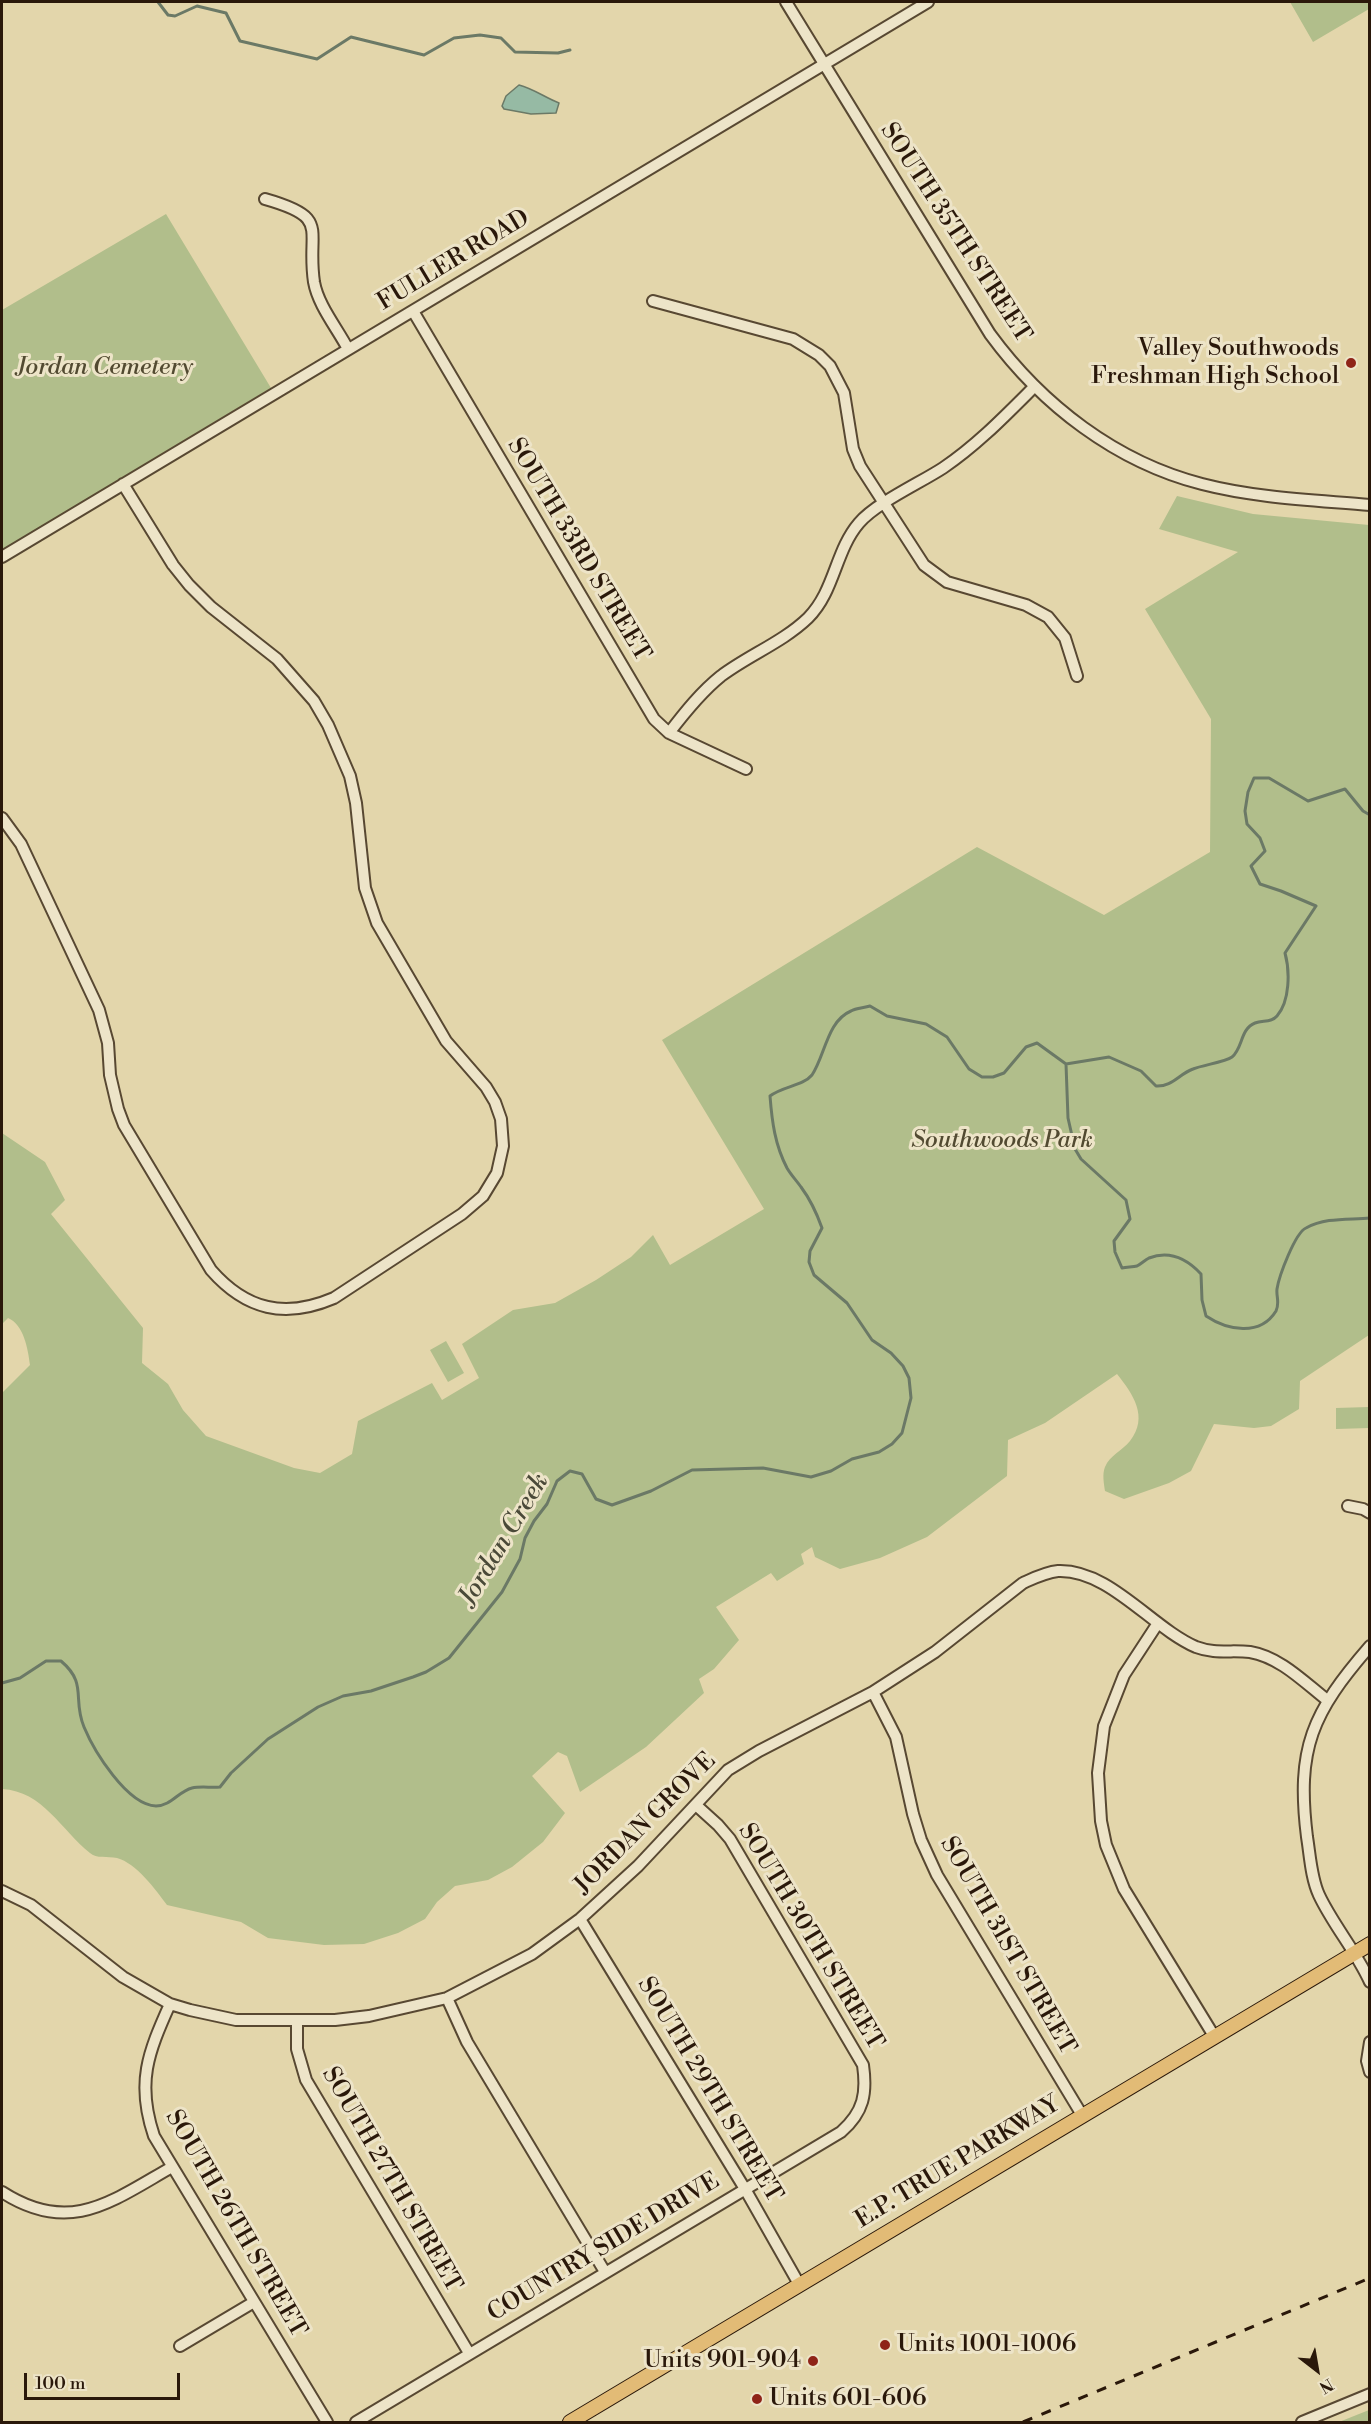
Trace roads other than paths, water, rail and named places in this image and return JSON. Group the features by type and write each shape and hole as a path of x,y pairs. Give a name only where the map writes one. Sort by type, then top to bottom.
{"main road":[{"name":"E.P. TRUE PARKWAY","path":"570,2422 1370,1944"}],"street":[{"name":"SOUTH 35TH STREET","path":"786,2 979,318 998,346 1034,387 1101,439 1142,462 1172,474 1202,484 1249,493 1370,505"},
{"name":"FULLER ROAD","path":"2,557 928,2"},
{"path":"265,199 293,207 306,216 311,225 314,283 348,349"},
{"path":"653,301 793,339 819,355 838,379 844,393 854,449 864,473 915,554 935,574 959,586 1026,605 1048,617 1065,638 1077,676"},
{"name":"SOUTH 33RD STREET","path":"413,311 654,719 669,733 747,769"},
{"path":"669,733 690,706 721,676 808,618 828,589 846,543 860,521 969,449 1034,387"},
{"path":"2,818 21,844 99,1010 108,1043 110,1075 124,1125 211,1270 224,1285 247,1300 277,1310 297,1310 316,1306 334,1298 462,1214 483,1196 497,1173 503,1146 501,1119 486,1087 465,1065 440,1031 376,922 365,888 357,813 350,776 328,725 302,686 278,658 219,614 189,585 173,565 123,484"},
{"path":"1348,1506 1370,1513"},
{"name":"JORDAN GROVE","path":"2,1891 31,1905 123,1977 170,2004 236,2020 297,2021 369,2016 447,1998 532,1954 580,1919 638,1866 697,1806 728,1770 759,1750 873,1692 935,1652 1023,1583 1051,1573 1074,1573 1102,1583 1184,1641 1200,1648 1216,1652 1248,1652 1278,1662 1327,1700"},
{"path":"1158,1623 1124,1675 1104,1726 1098,1773 1101,1821 1108,1852 1124,1889 1214,2036"},
{"path":"1370,1646 1327,1700 1313,1729 1303,1774 1310,1859 1318,1894 1370,1982"},
{"name":"SOUTH 31ST STREET","path":"873,1692 896,1737 913,1814 921,1840 937,1875 1082,2115"},
{"name":"SOUTH 30TH STREET","path":"697,1806 718,1824 730,1839 852,2045 863,2065 866,2088 863,2100"},
{"name":"SOUTH 29TH STREET","path":"580,1919 745,2189 799,2284"},
{"path":"447,1998 467,2042 605,2272"},
{"name":"SOUTH 26TH STREET","path":"170,2004 155,2038 146,2070 147,2114 154,2136 327,2422"},
{"name":"SOUTH 27TH STREET","path":"297,2021 297,2049 306,2080 470,2353"},
{"path":"1369,2071 1367,2061 1370,2042"},
{"name":"COUNTRY SIDE DRIVE","path":"356,2422 841,2132 852,2122 863,2100"},
{"path":"2,2192 32,2208 52,2212 76,2212 94,2209 112,2202 172,2167"},
{"path":"180,2346 254,2302"},
{"path":"1302,2422 1370,2394"}],"waterway":[{"path":"158,2 168,15 175,16 197,6 226,13 240,41 317,59 351,37 424,55 454,38 480,35 501,38 515,52 558,53 570,50"},
{"path":"1066,1064 1109,1057 1141,1071 1156,1086 1162,1086 1193,1069 1232,1057 1250,1026 1272,1020 1281,1010 1288,986 1285,953 1316,906 1260,884 1251,866 1265,851 1260,838 1247,824 1245,811 1248,792 1254,778 1269,778 1308,801 1345,789 1363,811 1370,815"},
{"name":"Jordan Creek","path":"2,1683 20,1678 46,1661 61,1661 69,1669 77,1684 79,1708 84,1727 95,1749 113,1775 134,1797 145,1803 161,1805 192,1788 220,1787 231,1773 268,1739 318,1707 343,1696 371,1691 413,1677 449,1658 502,1592 520,1559 525,1538 534,1521 547,1504 557,1481 570,1471 582,1474 596,1499 612,1505 651,1491 692,1470 763,1468 811,1477 831,1471 852,1459 879,1452 892,1444 902,1433 911,1398 909,1378 903,1366 891,1353 872,1340 847,1303 814,1275 809,1262 810,1251 822,1228 816,1212 783,1159 775,1133 770,1096 808,1079 837,1023 853,1010 870,1006 887,1016 926,1024 947,1037 969,1069 982,1077 993,1077 1004,1073 1026,1047 1037,1043 1066,1064"},
{"name":"Jordan Creek","path":"1066,1064 1068,1118 1075,1149 1081,1159 1126,1200 1130,1219 1114,1241 1115,1252 1122,1268 1137,1266 1149,1258 1164,1255 1190,1264 1201,1274 1202,1300 1206,1316 1214,1321 1243,1328 1261,1325 1276,1311 1277,1289 1281,1275 1297,1238 1306,1228 1321,1222 1370,1218"}],"railway":[{"path":"1023,2422 1370,2278"}],"place":[{"name":"Valley Southwoods Freshman High School","path":"1351,363"},
{"name":"Units 1001-1006","path":"885,2345"},
{"name":"Units 901-904","path":"813,2361"},
{"name":"Units 601-606","path":"757,2399"}],"park label":[{"name":"Jordan Cemetery","path":"105,368"},
{"name":"Southwoods Park","path":"1002,1141"}]}
